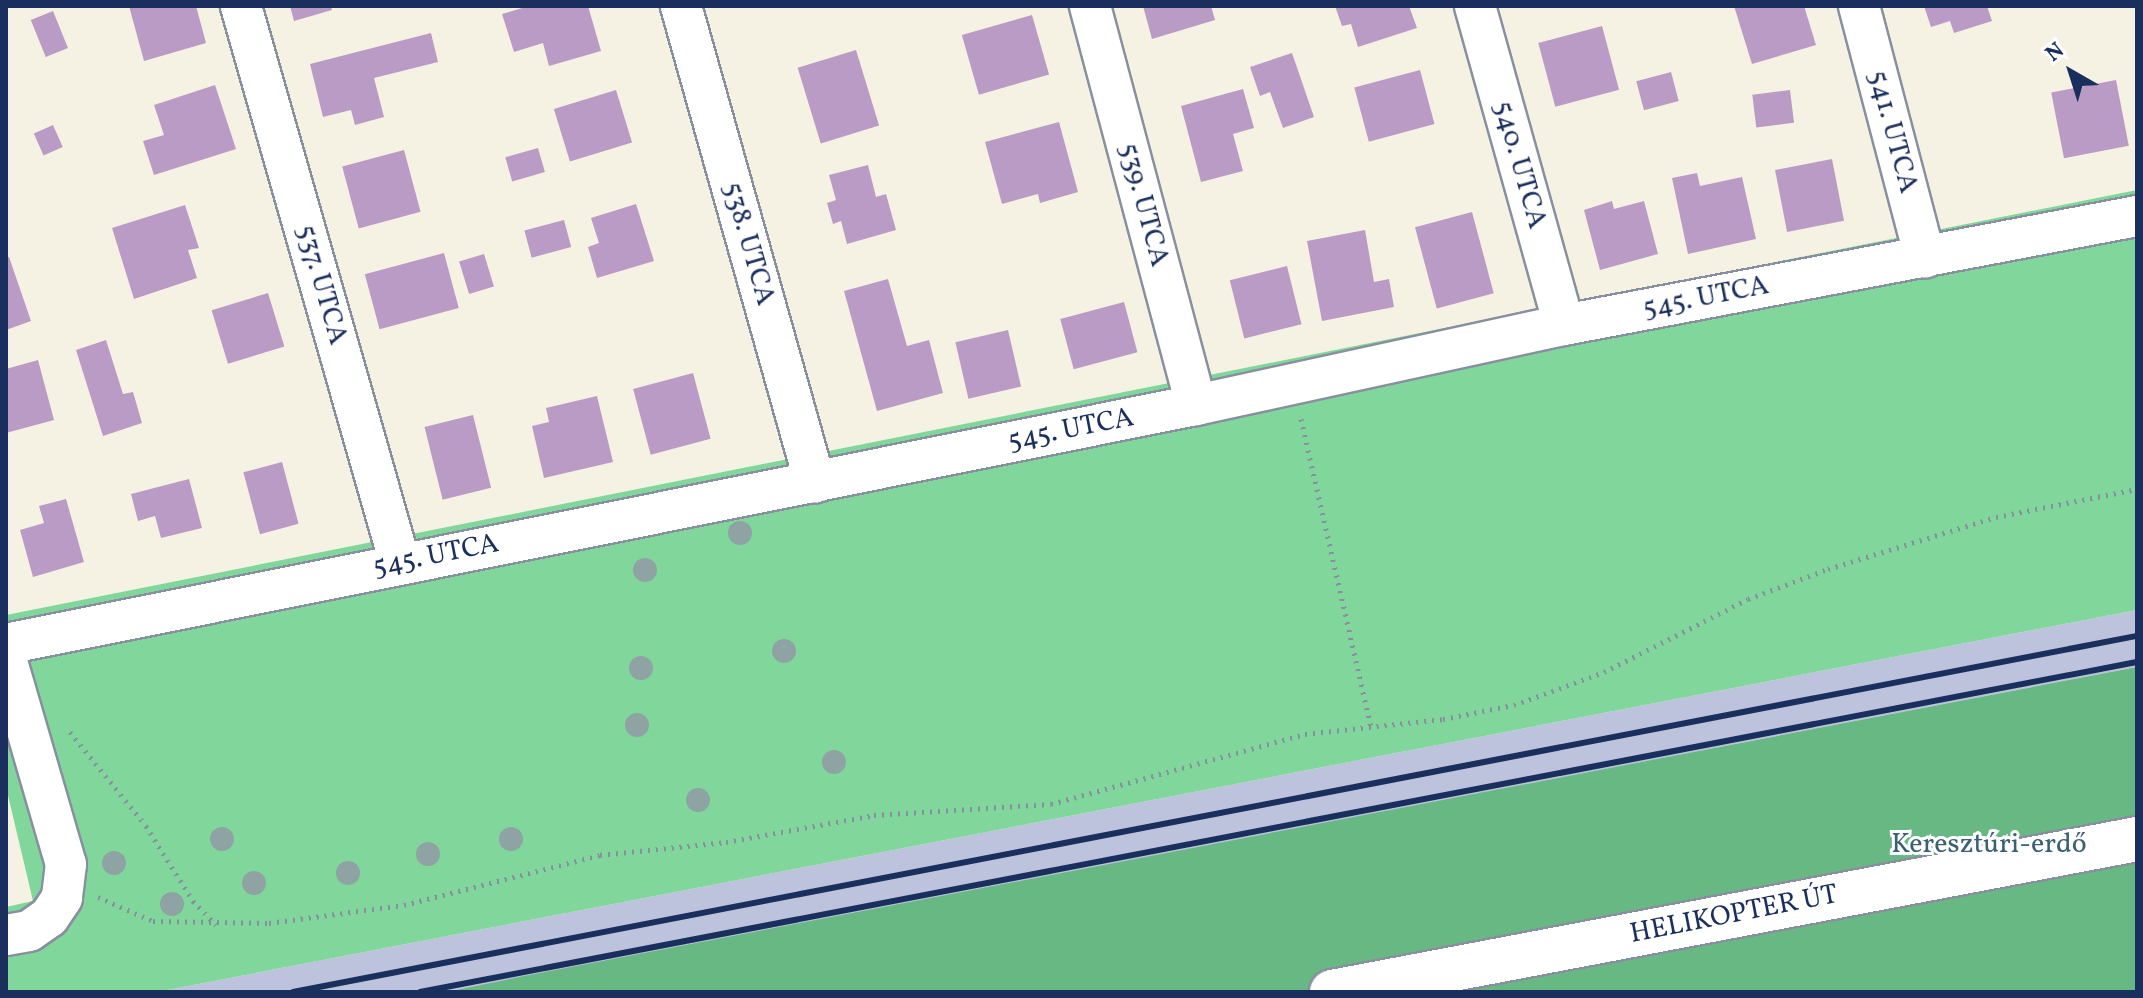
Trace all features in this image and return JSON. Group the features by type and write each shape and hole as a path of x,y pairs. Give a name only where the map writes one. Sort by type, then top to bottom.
{"street":[{"name":"537. UTCA","path":"241,6 400,563"},
{"name":"538. UTCA","path":"681,6 815,482"},
{"name":"539. UTCA","path":"1090,6 1196,405"},
{"name":"540. UTCA","path":"1475,6 1564,325"},
{"name":"541. UTCA","path":"1859,6 1925,257"},
{"name":"545. UTCA","path":"6,644 1196,405 1564,325 2137,216"},
{"path":"6,658 66,864 62,898 49,917 29,931 6,935"},
{"name":"HELIKOPTER ÚT","path":"1332,992 2137,839"}],"path":[{"path":"1293,384 1371,726"},
{"path":"62,898 107,898 153,921 216,925 404,905 600,855 726,842 874,815 1051,804 1305,734 1443,719 1554,693 1748,599 1828,569 1996,517 2137,489"},
{"path":"60,719 146,826 193,901 216,925"}],"shaded area":[{"path":"2137,610 2137,667 446,992 157,992"}],"green space":[{"path":"2137,190 2137,610 157,992 6,992 6,907 33,901 6,787 6,615"},
{"name":"Keresztúri-erdő","path":"2137,667 2137,992 446,992 529,975"}],"building":[{"path":"129,6 196,6 206,43 144,61"},
{"path":"290,6 331,6 332,10 294,21"},
{"path":"529,6 588,6 601,51 549,66 543,43 514,52 502,14"},
{"path":"1143,6 1211,6 1215,20 1152,39"},
{"path":"1335,6 1409,6 1417,28 1358,47 1351,24 1342,26"},
{"path":"1734,6 1804,6 1816,45 1752,64"},
{"path":"1924,6 1987,6 1992,21 1954,33 1950,21 1931,27"},
{"path":"53,11 68,48 46,57 31,20"},
{"path":"1032,15 1049,75 979,95 962,35"},
{"path":"1602,26 1619,90 1555,107 1538,43"},
{"path":"431,33 438,62 374,78 384,117 355,125 351,110 323,117 310,64"},
{"path":"856,50 879,126 821,143 798,68"},
{"path":"1292,53 1314,117 1283,128 1270,92 1260,96 1250,67"},
{"path":"1420,70 1434,124 1369,142 1354,88"},
{"path":"1671,72 1679,101 1644,110 1636,81"},
{"path":"2116,80 2129,146 2064,158 2051,93"},
{"path":"215,85 236,149 154,175 143,141 164,135 154,105"},
{"path":"1243,89 1254,128 1233,134 1243,171 1201,182 1181,106"},
{"path":"616,90 632,143 570,162 554,109"},
{"path":"1790,90 1794,123 1756,127 1752,95"},
{"path":"1059,122 1078,192 1040,203 1038,194 1002,204 985,142"},
{"path":"53,125 63,147 44,155 34,134"},
{"path":"538,148 545,172 512,181 505,157"},
{"path":"404,150 421,212 359,228 342,167"},
{"path":"1832,159 1844,221 1787,232 1775,170"},
{"path":"868,165 876,197 886,194 896,230 847,244 841,221 833,224 827,203 836,200 829,175"},
{"path":"1697,173 1700,186 1742,177 1756,239 1688,254 1672,178"},
{"path":"1612,201 1614,209 1644,201 1658,254 1600,270 1584,210"},
{"path":"636,204 654,261 597,278 588,247 599,243 591,218"},
{"path":"185,205 199,248 188,250 197,278 134,299 112,228"},
{"path":"1472,212 1494,293 1437,308 1415,227"},
{"path":"564,220 571,247 532,258 524,231"},
{"path":"1365,230 1374,282 1389,279 1394,307 1322,321 1307,241"},
{"path":"444,253 459,308 380,329 365,274"},
{"path":"484,254 494,287 469,294 459,262"},
{"path":"9,257 31,321 6,330 6,258"},
{"path":"1287,266 1302,324 1244,338 1230,280"},
{"path":"888,279 907,346 929,340 943,393 877,411 844,291"},
{"path":"268,293 284,347 228,364 212,310"},
{"path":"1124,302 1137,352 1074,369 1060,319"},
{"path":"1008,330 1021,387 968,399 955,342"},
{"path":"106,340 123,394 133,392 142,423 103,436 76,350"},
{"path":"38,360 54,420 6,433 6,369"},
{"path":"693,373 711,439 651,455 633,389"},
{"path":"597,396 613,462 544,478 532,426 549,422 546,408"},
{"path":"473,415 491,488 443,500 424,427"},
{"path":"282,462 299,524 260,534 243,472"},
{"path":"189,479 202,528 161,538 155,516 138,521 131,494"},
{"path":"66,499 84,562 33,577 20,530 44,523 39,506"}],"railway":[{"path":"293,992 2137,636"},
{"path":"420,992 2137,662"}]}
